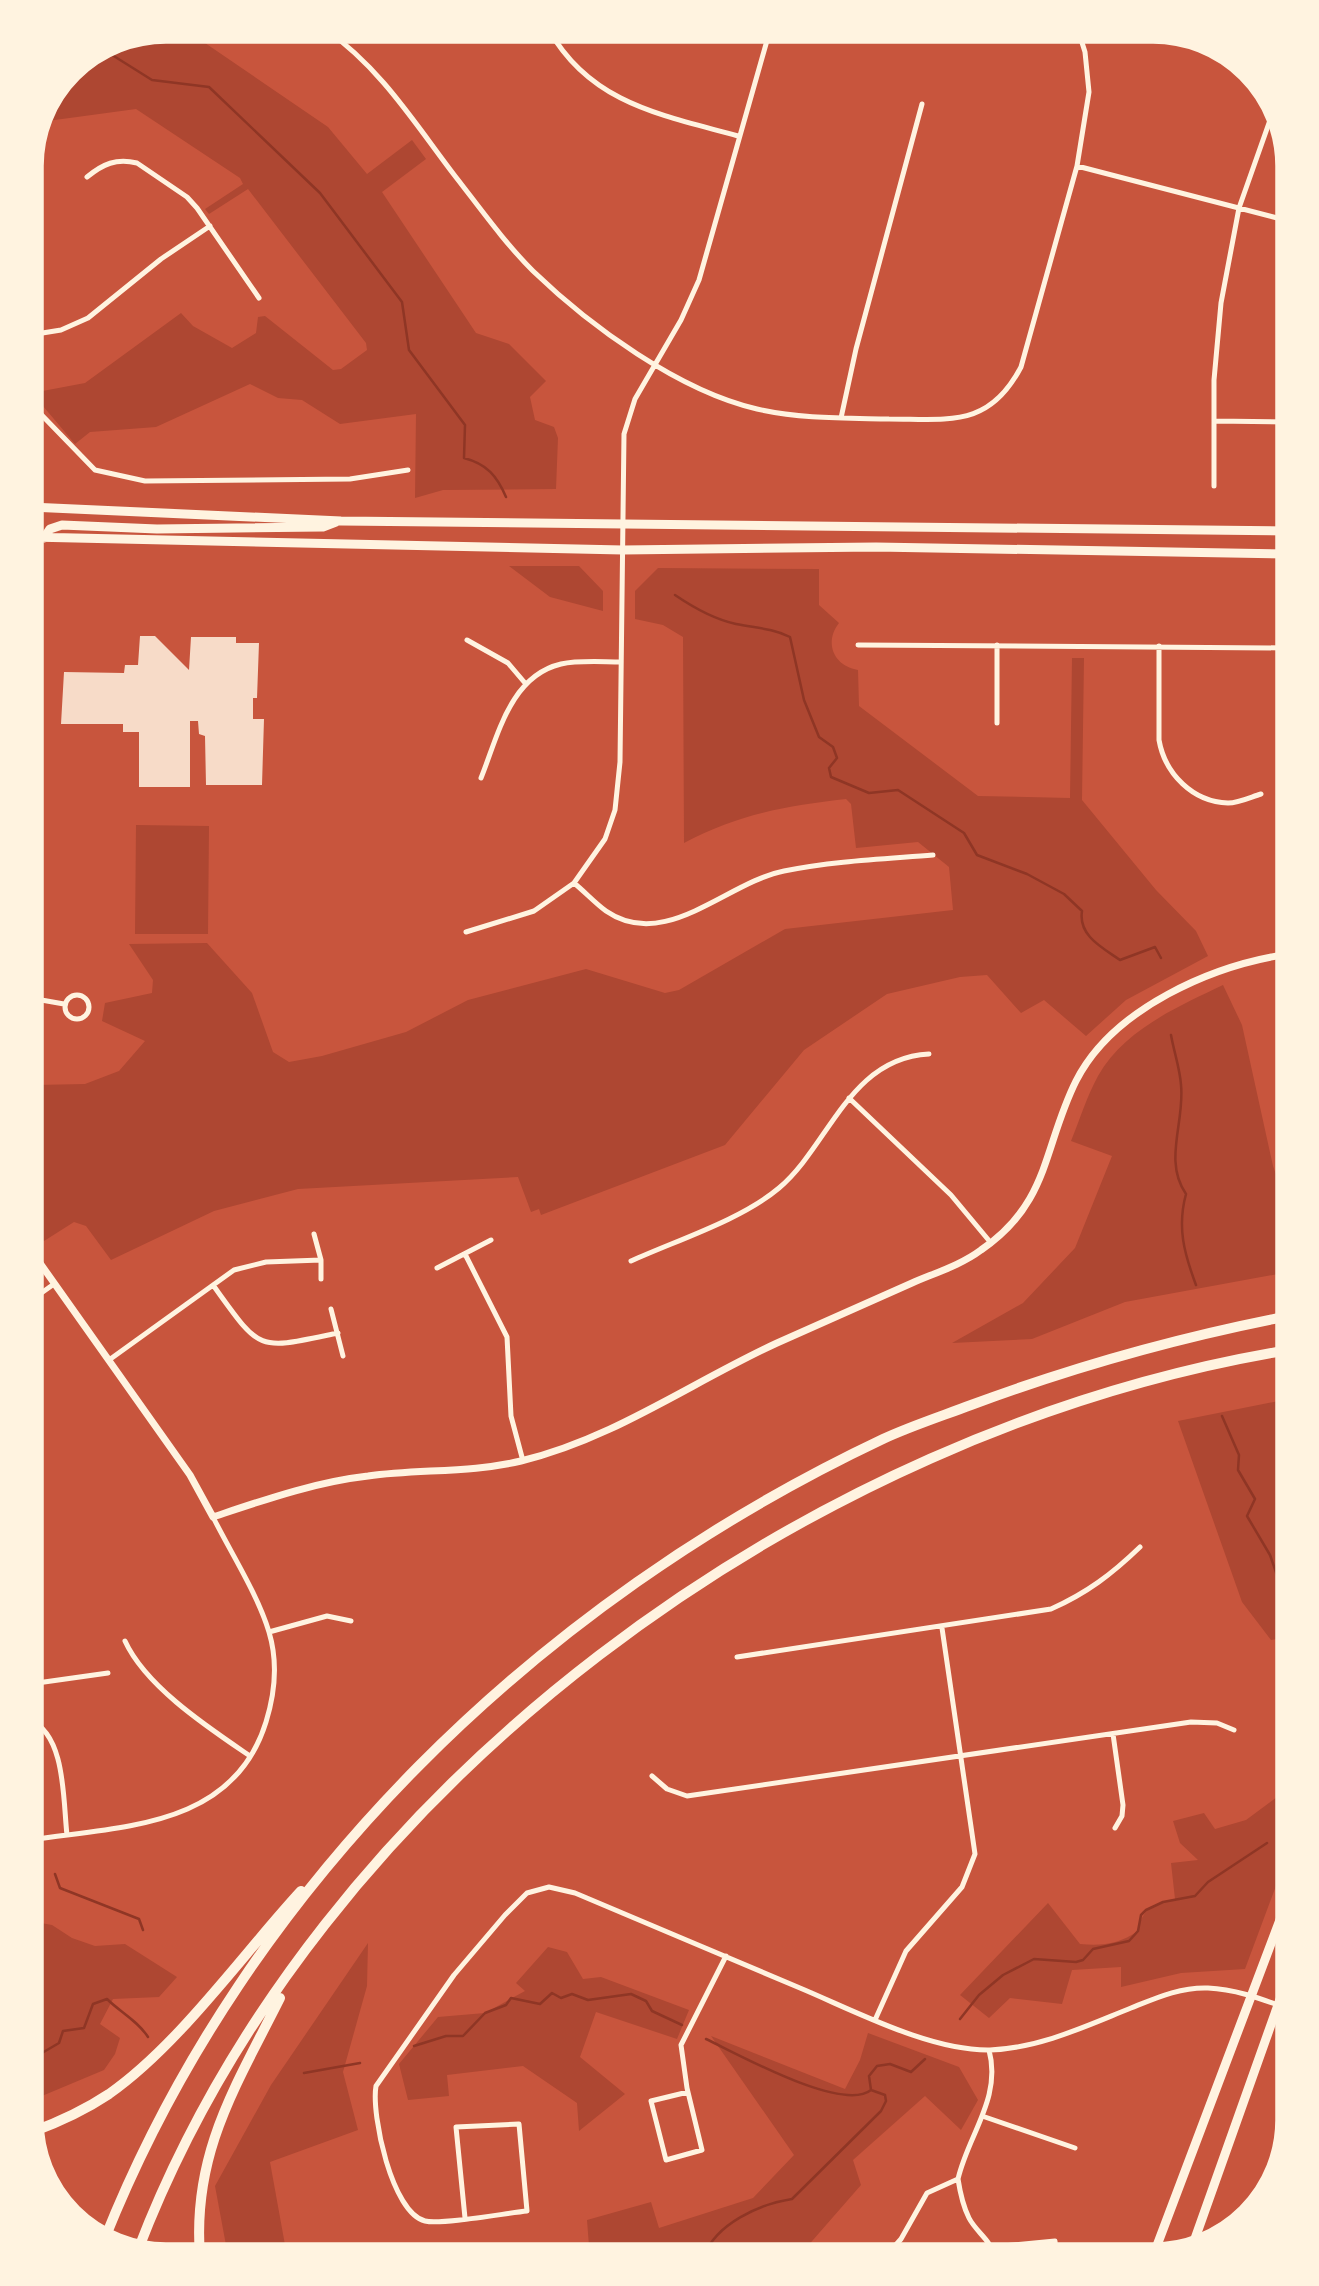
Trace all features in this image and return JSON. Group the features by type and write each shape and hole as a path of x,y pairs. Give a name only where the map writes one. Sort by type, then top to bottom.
{"highway":[{"path":"42,2127 88,2107 111,2093 158,2052 360,1828 491,1694 622,1592 703,1538 797,1483 887,1437 1034,1382 1200,1333 1277,1318"},
{"path":"142,2242 179,2160 229,2064 301,1958 370,1872 485,1751 626,1633 741,1555 858,1491 1015,1424 1148,1380 1277,1353"},
{"path":"108,2230 121,2198 195,2056 275,1934 360,1828"},
{"path":"200,2244 201,2187 214,2133 301,1958"}],"main road":[{"path":"42,508 341,521 1277,531"},
{"path":"44,538 50,529 62,525 157,528 323,527 341,521"},
{"path":"44,538 623,550 876,547 1277,554"},
{"path":"1158,2244 1277,1927"},
{"path":"1196,2236 1277,2005"}],"street":[{"path":"342,42 368,62 495,227 533,270 576,308 654,363 712,394 756,409 800,417 944,419 974,414 1007,392 1021,367 1077,166 1089,92 1082,42"},
{"path":"558,42 581,73 612,95 650,112 738,135"},
{"path":"466,932 534,911 574,883 605,839 615,810 620,762 624,434 635,399 681,320 699,280 766,42"},
{"path":"841,418 856,349 922,104"},
{"path":"1214,486 1214,380 1222,303 1239,208 1269,123"},
{"path":"87,177 108,163 136,163 187,197 259,298"},
{"path":"1077,166 1277,218"},
{"path":"42,333 61,330 88,318 161,259 210,226"},
{"path":"42,415 96,470 116,477 145,481 350,479 408,470"},
{"path":"1214,421 1277,422"},
{"path":"467,640 508,663 525,682"},
{"path":"858,645 1277,648"},
{"path":"997,723 998,646"},
{"path":"1159,646 1159,740 1161,752 1176,779 1200,797 1215,801 1231,803 1261,794"},
{"path":"481,778 509,708 525,682 563,663 621,662"},
{"path":"574,883 607,912 631,922 649,924 683,917 738,886 782,871 933,855"},
{"path":"214,1517 289,1492 365,1476 488,1467 523,1461 584,1442 774,1345 961,1261 991,1243 1023,1214 1041,1177 1077,1080 1103,1043 1134,1014 1208,975 1250,959 1277,956"},
{"path":"77,994 83,996 89,1005 83,1017 76,1019 65,1012 64,1004 71,995 77,994"},
{"path":"42,1000 64,1004"},
{"path":"631,1261 744,1210 778,1189 849,1098 909,1055 929,1054"},
{"path":"849,1098 951,1195 991,1243"},
{"path":"314,1234 321,1260 321,1279"},
{"path":"437,1268 491,1240"},
{"path":"465,1254 507,1337 512,1416 523,1461"},
{"path":"109,1360 234,1270 250,1265 321,1260"},
{"path":"42,1266 190,1475 214,1517 269,1632 275,1680 271,1705 250,1756 222,1789 177,1815 129,1827 42,1838"},
{"path":"42,1292 54,1284"},
{"path":"213,1285 254,1339 270,1344 338,1333"},
{"path":"331,1308 343,1356"},
{"path":"737,1657 942,1628 1051,1609 1085,1594 1109,1577 1140,1546"},
{"path":"269,1632 327,1616 351,1621"},
{"path":"875,2020 906,1951 962,1887 969,1875 975,1844 959,1757 942,1628"},
{"path":"125,1641 140,1668 221,1736 250,1756"},
{"path":"42,1682 108,1673"},
{"path":"652,1776 667,1789 687,1796 1191,1723 1217,1723 1234,1730"},
{"path":"42,1728 55,1752 67,1835"},
{"path":"1113,1734 1123,1805 1122,1816 1115,1828"},
{"path":"465,2218 456,2127 519,2124 527,2211 465,2218 425,2221 413,2214 400,2198 376,2124 373,2102 376,2086 454,1975 527,1893 560,1888 875,2020 939,2042 989,2050 1056,2038 1187,1989 1209,1988 1250,1996 1277,2005"},
{"path":"688,2092 651,2101 666,2160 702,2151 688,2092 681,2045 726,1956"},
{"path":"989,2050 992,2070 985,2117 963,2156 958,2179 960,2194 969,2217 991,2244"},
{"path":"985,2117 1075,2148"},
{"path":"897,2244 927,2193 958,2179"},
{"path":"1024,2244 1055,2241 1055,2244"}],"shaded area":[{"path":"204,42 328,127 367,174 412,140 426,159 382,192 476,333 509,344 546,381 530,397 535,420 554,427 558,438 556,489 443,490 415,498 416,414 340,424 302,400 278,398 250,384 156,427 90,432 75,444 42,405 42,391 85,383 181,313 193,326 232,348 256,333 258,317 265,316 333,370 341,369 367,350 366,343 248,189 209,214 205,209 243,184 240,178 136,109 50,121 73,84 97,63 111,55 149,43"},
{"path":"509,566 579,566 603,591 603,611 550,597"},
{"path":"658,568 819,569 819,605 839,623 832,638 837,658 849,668 858,670 859,706 978,796 1070,798 1072,658 1084,658 1082,800 1156,890 1196,931 1208,956 1126,1000 1086,1036 1044,1000 1021,1013 987,975 960,977 887,994 804,1050 725,1145 541,1215 539,1209 531,1212 518,1177 298,1189 214,1211 111,1260 86,1226 74,1222 44,1241 42,1085 85,1084 119,1071 145,1041 102,1021 105,1003 152,993 153,980 129,944 207,943 252,993 273,1052 289,1062 322,1056 406,1032 468,1000 586,969 665,993 679,990 785,929 953,910 949,867 918,842 856,848 851,804 846,799 743,818 684,843 683,637 663,625 635,619 635,591"},
{"path":"136,825 209,826 208,934 135,934"},
{"path":"1223,985 1242,1025 1277,1177 1277,1274 1125,1302 1032,1339 952,1343 1023,1303 1075,1248 1112,1156 1071,1141 1094,1084 1122,1045 1153,1022"},
{"path":"1277,1401 1277,1639 1271,1640 1242,1602 1178,1421"},
{"path":"1277,1797 1277,1883 1245,1969 1181,1973 1121,1987 1121,1967 1072,1970 1062,2004 1010,1998 989,2018 960,1995 1048,1903 1080,1944 1110,1943 1138,1931 1150,1908 1175,1899 1171,1863 1198,1860 1180,1843 1173,1821 1204,1813 1215,1829 1246,1820"},
{"path":"42,1923 52,1925 72,1938 95,1946 125,1944 177,1977 159,1997 113,1999 100,2024 120,2038 115,2054 104,2070 42,2096"},
{"path":"368,1943 367,1986 343,2072 358,2130 270,2162 285,2244 226,2244 215,2186 271,2085"},
{"path":"548,1947 567,1952 583,1979 601,1977 689,2010 677,2039 596,2012 580,2057 625,2094 579,2131 577,2103 523,2066 447,2075 449,2096 408,2100 399,2064 438,2017 485,2013 525,1991 516,1983"},
{"path":"868,2033 959,2067 978,2100 961,2130 925,2096 853,2160 861,2185 809,2244 589,2244 587,2220 651,2202 659,2228 753,2198 794,2155 711,2036 845,2089 860,2060"}],"building":[{"path":"140,636 155,636 189,670 191,637 236,637 236,643 259,643 257,698 253,698 253,719 264,719 262,785 206,785 205,736 199,734 198,721 190,721 190,787 139,787 139,732 123,732 123,724 61,724 64,672 124,673 125,665 138,665"}],"waterway":[{"path":"112,55 152,80 209,87 320,193 402,302 409,350 465,425 464,458 490,472 506,497"},
{"path":"675,595 719,619 790,637 804,700 819,737 833,747 837,758 829,768 831,777 869,793 898,790 964,833 977,855 1027,874 1064,894 1082,911 1084,928 1093,940 1120,960 1155,947 1161,958"},
{"path":"1171,1035 1181,1085 1175,1155 1179,1181 1186,1194 1182,1218 1183,1240 1196,1285"},
{"path":"1222,1416 1239,1455 1238,1470 1255,1499 1247,1516 1270,1555 1277,1575"},
{"path":"960,2019 979,1995 1003,1975 1034,1959 1076,1962 1083,1960 1093,1949 1129,1941 1138,1931 1141,1915 1146,1910 1163,1902 1195,1896 1208,1882 1267,1843"},
{"path":"55,1874 60,1888 139,1919 143,1930"},
{"path":"414,2046 446,2036 463,2036 485,2013 506,2005 511,1998 540,2004 552,1993 561,1998 572,1994 588,2000 631,1994 646,2001 652,2011 682,2025"},
{"path":"42,2053 59,2043 63,2031 84,2028 93,2004 107,1999 134,2021 148,2037"},
{"path":"706,2039 814,2088 837,2094 857,2095 871,2090"},
{"path":"711,2244 718,2234 740,2217 792,2199 881,2111 886,2101 885,2095 871,2090 869,2076 877,2066 890,2064 911,2072 925,2059"},
{"path":"304,2073 360,2063"}]}
